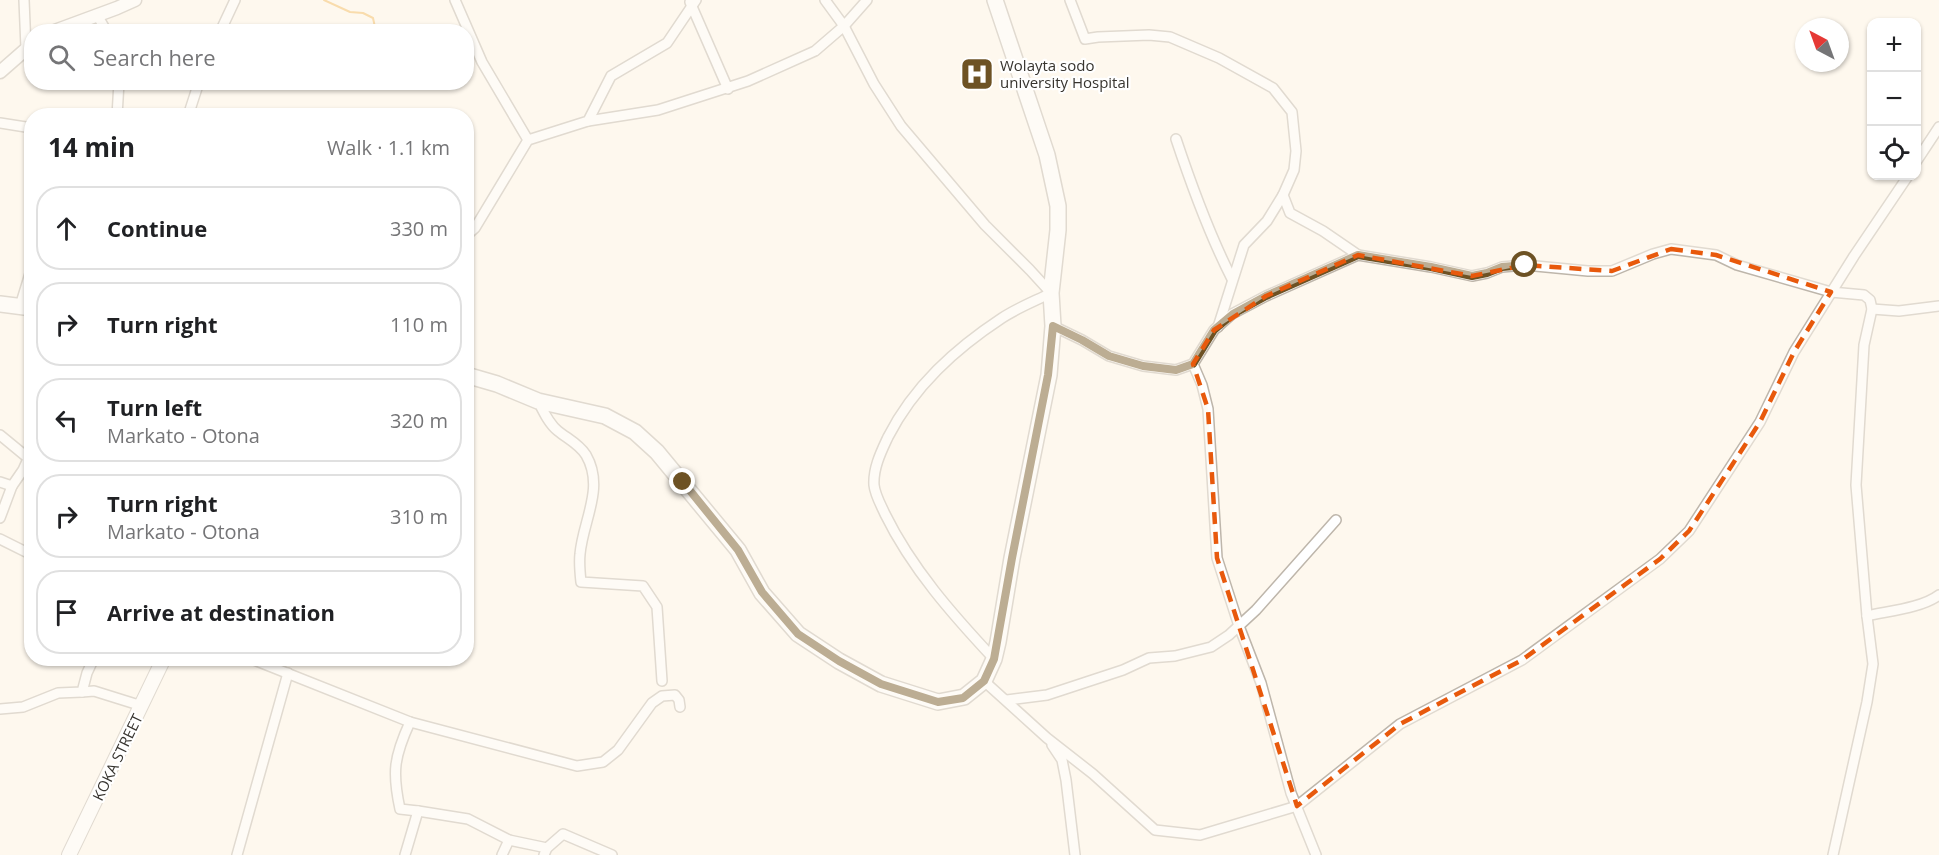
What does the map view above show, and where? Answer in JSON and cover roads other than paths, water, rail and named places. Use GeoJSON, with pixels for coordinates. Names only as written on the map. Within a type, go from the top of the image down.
{"type":"FeatureCollection","features":[{"type":"Feature","properties":{"kind":"main road"},"geometry":{"type":"LineString","coordinates":[[474,377],[538,401],[605,416],[635,432],[663,459],[738,550],[762,592],[798,634],[839,661],[881,684],[938,702],[963,698],[984,681],[994,659],[1048,375],[1053,326],[1051,293],[1058,230],[1058,206],[1047,155],[995,0]]}},
{"type":"Feature","properties":{"kind":"main road"},"geometry":{"type":"LineString","coordinates":[[0,304],[24,307]]}},
{"type":"Feature","properties":{"kind":"main road","name":"KOKA STREET"},"geometry":{"type":"LineString","coordinates":[[69,855],[161,666]]}},
{"type":"Feature","properties":{"kind":"street"},"geometry":{"type":"LineString","coordinates":[[24,0],[27,24]]}},
{"type":"Feature","properties":{"kind":"street"},"geometry":{"type":"LineString","coordinates":[[73,24],[135,0]]}},
{"type":"Feature","properties":{"kind":"street"},"geometry":{"type":"LineString","coordinates":[[223,24],[235,0]]}},
{"type":"Feature","properties":{"kind":"street"},"geometry":{"type":"LineString","coordinates":[[454,0],[465,24]]}},
{"type":"Feature","properties":{"kind":"street"},"geometry":{"type":"LineString","coordinates":[[825,0],[844,26],[874,84],[901,126],[985,225],[1051,293],[1004,316],[945,360],[912,396],[896,421],[878,458],[874,485],[877,497],[900,544],[946,608],[994,659]]}},
{"type":"Feature","properties":{"kind":"street"},"geometry":{"type":"LineString","coordinates":[[474,226],[528,140],[588,121],[658,110],[728,89],[814,51],[844,26],[867,0]]}},
{"type":"Feature","properties":{"kind":"street"},"geometry":{"type":"LineString","coordinates":[[1070,0],[1085,39],[1149,35],[1170,37],[1218,58],[1273,88],[1293,112],[1296,151],[1294,170],[1283,195],[1267,221],[1244,245],[1218,327]]}},
{"type":"Feature","properties":{"kind":"street"},"geometry":{"type":"LineString","coordinates":[[588,121],[611,76],[667,43],[692,2]]}},
{"type":"Feature","properties":{"kind":"street"},"geometry":{"type":"LineString","coordinates":[[692,2],[728,89]]}},
{"type":"Feature","properties":{"kind":"street"},"geometry":{"type":"LineString","coordinates":[[97,15],[102,24]]}},
{"type":"Feature","properties":{"kind":"street"},"geometry":{"type":"LineString","coordinates":[[474,44],[528,140]]}},
{"type":"Feature","properties":{"kind":"street"},"geometry":{"type":"LineString","coordinates":[[0,72],[24,50]]}},
{"type":"Feature","properties":{"kind":"street"},"geometry":{"type":"LineString","coordinates":[[117,108],[119,90]]}},
{"type":"Feature","properties":{"kind":"street"},"geometry":{"type":"LineString","coordinates":[[191,108],[196,90]]}},
{"type":"Feature","properties":{"kind":"street"},"geometry":{"type":"LineString","coordinates":[[0,123],[24,127]]}},
{"type":"Feature","properties":{"kind":"street"},"geometry":{"type":"LineString","coordinates":[[1921,156],[1939,128]]}},
{"type":"Feature","properties":{"kind":"street"},"geometry":{"type":"LineString","coordinates":[[1176,139],[1197,200],[1232,279]]}},
{"type":"Feature","properties":{"kind":"street"},"geometry":{"type":"LineString","coordinates":[[984,681],[1155,830],[1200,835],[1297,806],[1400,724],[1522,660],[1660,559],[1689,531],[1761,422],[1794,352],[1905,180]]}},
{"type":"Feature","properties":{"kind":"street"},"geometry":{"type":"LineString","coordinates":[[1283,195],[1290,213],[1323,231],[1358,255],[1472,276],[1502,267],[1525,265],[1612,271],[1671,249],[1716,255],[1737,265],[1831,292],[1864,295],[1870,300],[1872,309],[1864,345],[1856,485],[1873,664],[1867,702],[1833,855]]}},
{"type":"Feature","properties":{"kind":"street"},"geometry":{"type":"LineString","coordinates":[[1053,326],[1109,356],[1143,366],[1176,370],[1193,364],[1214,330],[1233,314],[1266,296],[1358,255]]}},
{"type":"Feature","properties":{"kind":"street"},"geometry":{"type":"LineString","coordinates":[[1872,309],[1899,312],[1939,306]]}},
{"type":"Feature","properties":{"kind":"street"},"geometry":{"type":"LineString","coordinates":[[1193,364],[1202,385],[1208,409],[1217,558],[1239,626],[1261,683],[1291,793],[1316,855]]}},
{"type":"Feature","properties":{"kind":"street"},"geometry":{"type":"LineString","coordinates":[[538,401],[546,417],[557,431],[573,441],[585,454],[592,471],[595,489],[580,554],[581,582],[643,586],[657,607],[662,681]]}},
{"type":"Feature","properties":{"kind":"street"},"geometry":{"type":"LineString","coordinates":[[0,435],[24,450]]}},
{"type":"Feature","properties":{"kind":"street"},"geometry":{"type":"LineString","coordinates":[[0,516],[12,486],[24,475]]}},
{"type":"Feature","properties":{"kind":"street"},"geometry":{"type":"LineString","coordinates":[[0,482],[12,486]]}},
{"type":"Feature","properties":{"kind":"street"},"geometry":{"type":"LineString","coordinates":[[1007,700],[1047,695],[1123,670],[1149,658],[1175,656],[1211,647],[1229,635],[1256,610],[1336,520]]}},
{"type":"Feature","properties":{"kind":"street"},"geometry":{"type":"LineString","coordinates":[[0,539],[24,551]]}},
{"type":"Feature","properties":{"kind":"street"},"geometry":{"type":"LineString","coordinates":[[1867,616],[1913,606],[1939,595]]}},
{"type":"Feature","properties":{"kind":"street"},"geometry":{"type":"LineString","coordinates":[[82,692],[90,666]]}},
{"type":"Feature","properties":{"kind":"street"},"geometry":{"type":"LineString","coordinates":[[270,666],[410,722],[577,766],[603,762],[618,750],[652,703],[662,696],[675,695],[680,707]]}},
{"type":"Feature","properties":{"kind":"street"},"geometry":{"type":"LineString","coordinates":[[237,855],[288,673]]}},
{"type":"Feature","properties":{"kind":"street"},"geometry":{"type":"LineString","coordinates":[[0,709],[23,707],[58,693],[94,691],[142,705]]}},
{"type":"Feature","properties":{"kind":"street"},"geometry":{"type":"LineString","coordinates":[[410,722],[400,744],[395,766],[394,785],[399,809],[468,819],[509,840],[545,852],[563,834],[612,855]]}},
{"type":"Feature","properties":{"kind":"street"},"geometry":{"type":"LineString","coordinates":[[1047,738],[1062,760],[1071,811],[1075,855]]}},
{"type":"Feature","properties":{"kind":"street"},"geometry":{"type":"LineString","coordinates":[[405,855],[418,811]]}},
{"type":"Feature","properties":{"kind":"street"},"geometry":{"type":"LineString","coordinates":[[502,855],[509,840]]}},
{"type":"Feature","properties":{"kind":"waterway"},"geometry":{"type":"LineString","coordinates":[[324,0],[350,12],[363,13],[373,18],[374,24]]}},
{"type":"Feature","properties":{"kind":"place","name":"Wolayta sodo university Hospital"},"geometry":{"type":"Point","coordinates":[977,74]}}]}
